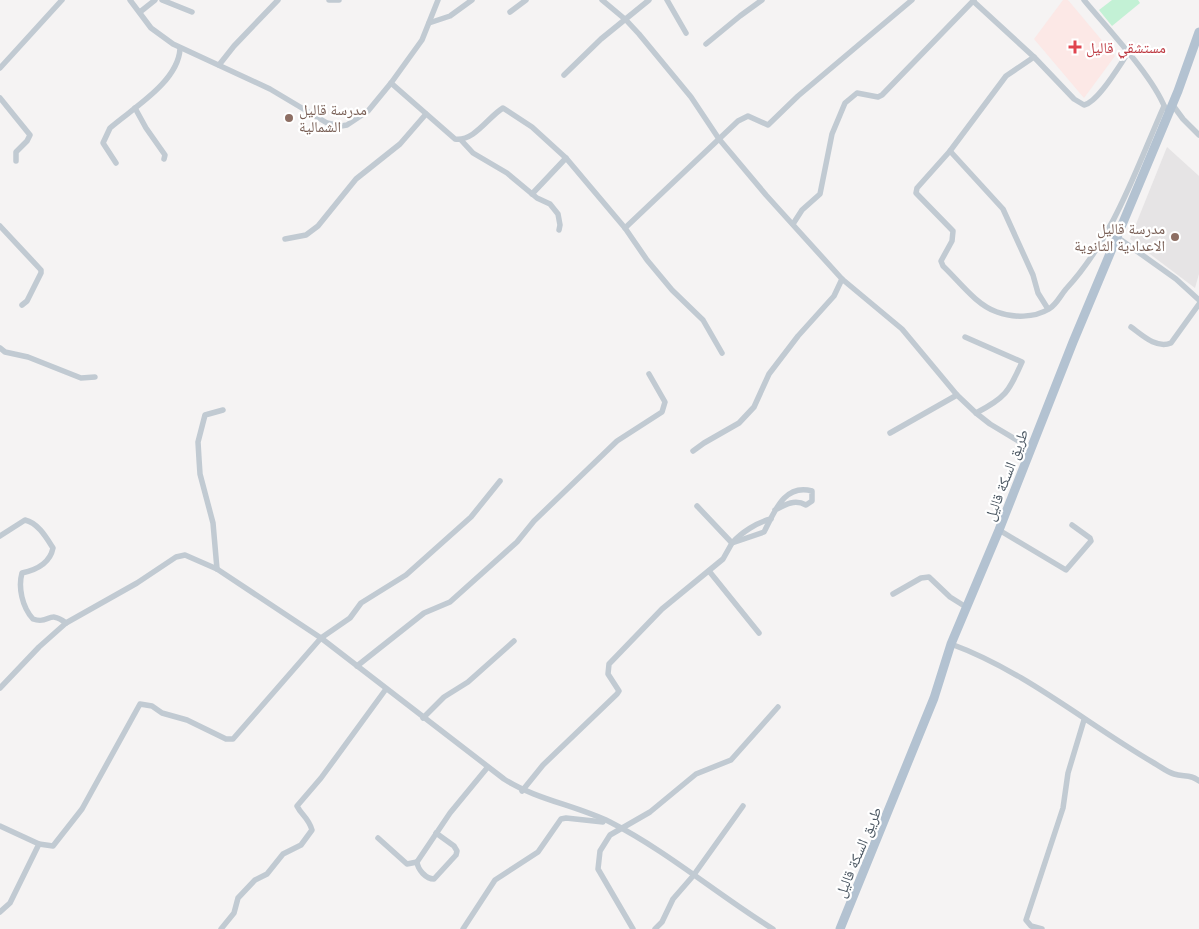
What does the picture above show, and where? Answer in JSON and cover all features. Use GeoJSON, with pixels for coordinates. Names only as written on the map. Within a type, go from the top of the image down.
{"type":"FeatureCollection","features":[{"type":"Feature","properties":{"kind":"main road","name":"طريق السكة قاليل"},"geometry":{"type":"LineString","coordinates":[[840,929],[934,698],[951,644],[999,530],[1030,448],[1168,108],[1178,91],[1199,32]]}},
{"type":"Feature","properties":{"kind":"street"},"geometry":{"type":"LineString","coordinates":[[0,68],[62,0]]}},
{"type":"Feature","properties":{"kind":"street"},"geometry":{"type":"LineString","coordinates":[[130,0],[157,34],[180,49],[270,89],[335,126],[347,125],[359,118],[391,84],[416,50],[438,0]]}},
{"type":"Feature","properties":{"kind":"street"},"geometry":{"type":"LineString","coordinates":[[140,12],[156,0]]}},
{"type":"Feature","properties":{"kind":"street"},"geometry":{"type":"LineString","coordinates":[[162,0],[192,12]]}},
{"type":"Feature","properties":{"kind":"street"},"geometry":{"type":"LineString","coordinates":[[219,65],[234,46],[278,0]]}},
{"type":"Feature","properties":{"kind":"street"},"geometry":{"type":"LineString","coordinates":[[329,0],[339,0]]}},
{"type":"Feature","properties":{"kind":"street"},"geometry":{"type":"LineString","coordinates":[[429,24],[440,21],[465,2],[472,0]]}},
{"type":"Feature","properties":{"kind":"street"},"geometry":{"type":"LineString","coordinates":[[510,12],[526,0]]}},
{"type":"Feature","properties":{"kind":"street"},"geometry":{"type":"LineString","coordinates":[[602,0],[626,20],[691,98],[719,138],[842,279],[902,329],[957,395],[976,413],[990,424],[1030,448]]}},
{"type":"Feature","properties":{"kind":"street"},"geometry":{"type":"LineString","coordinates":[[564,75],[601,39],[649,0]]}},
{"type":"Feature","properties":{"kind":"street"},"geometry":{"type":"LineString","coordinates":[[667,0],[686,33]]}},
{"type":"Feature","properties":{"kind":"street"},"geometry":{"type":"LineString","coordinates":[[706,44],[762,0]]}},
{"type":"Feature","properties":{"kind":"street"},"geometry":{"type":"LineString","coordinates":[[625,228],[738,121],[748,116],[768,125],[805,90],[912,0]]}},
{"type":"Feature","properties":{"kind":"street"},"geometry":{"type":"LineString","coordinates":[[1084,0],[1128,53],[1168,108],[1183,119],[1199,135]]}},
{"type":"Feature","properties":{"kind":"street"},"geometry":{"type":"LineString","coordinates":[[793,224],[802,210],[820,194],[828,146],[845,103],[857,93],[878,97],[882,95],[973,1],[1034,57],[1074,99],[1084,105],[1089,104],[1096,98],[1128,53]]}},
{"type":"Feature","properties":{"kind":"street"},"geometry":{"type":"LineString","coordinates":[[116,163],[103,140],[110,128],[172,74],[180,57],[180,49]]}},
{"type":"Feature","properties":{"kind":"street"},"geometry":{"type":"LineString","coordinates":[[1034,57],[1006,76],[950,151],[916,188],[916,193],[953,231],[952,241],[941,261],[943,266],[988,308],[1000,313],[1035,315],[1057,302],[1094,255],[1110,228],[1168,108]]}},
{"type":"Feature","properties":{"kind":"street"},"geometry":{"type":"LineString","coordinates":[[391,84],[453,137],[461,140],[473,153],[507,173],[532,194],[555,209],[560,220],[559,230]]}},
{"type":"Feature","properties":{"kind":"street"},"geometry":{"type":"LineString","coordinates":[[1159,96],[1170,97],[1178,91]]}},
{"type":"Feature","properties":{"kind":"street"},"geometry":{"type":"LineString","coordinates":[[0,98],[30,135],[16,152],[16,161]]}},
{"type":"Feature","properties":{"kind":"street"},"geometry":{"type":"LineString","coordinates":[[135,108],[165,155],[164,159]]}},
{"type":"Feature","properties":{"kind":"street"},"geometry":{"type":"LineString","coordinates":[[461,140],[473,133],[501,109],[506,108],[532,127],[566,158],[625,228],[647,260],[672,290],[703,320],[722,353]]}},
{"type":"Feature","properties":{"kind":"street"},"geometry":{"type":"LineString","coordinates":[[285,239],[306,235],[318,226],[356,179],[400,144],[426,114]]}},
{"type":"Feature","properties":{"kind":"street"},"geometry":{"type":"LineString","coordinates":[[950,151],[1003,209],[1033,275],[1038,293],[1048,309]]}},
{"type":"Feature","properties":{"kind":"street"},"geometry":{"type":"LineString","coordinates":[[532,194],[566,158]]}},
{"type":"Feature","properties":{"kind":"street"},"geometry":{"type":"LineString","coordinates":[[0,226],[41,270],[27,301],[22,305]]}},
{"type":"Feature","properties":{"kind":"street"},"geometry":{"type":"LineString","coordinates":[[1117,237],[1176,280],[1199,300]]}},
{"type":"Feature","properties":{"kind":"street"},"geometry":{"type":"LineString","coordinates":[[693,451],[704,442],[739,423],[754,407],[762,394],[769,374],[804,329],[834,296],[842,279]]}},
{"type":"Feature","properties":{"kind":"street"},"geometry":{"type":"LineString","coordinates":[[1131,327],[1153,342],[1166,344],[1171,342],[1199,304]]}},
{"type":"Feature","properties":{"kind":"street"},"geometry":{"type":"LineString","coordinates":[[965,336],[1022,362],[1009,391],[992,405],[976,413]]}},
{"type":"Feature","properties":{"kind":"street"},"geometry":{"type":"LineString","coordinates":[[0,348],[5,352],[28,357],[81,378],[95,377]]}},
{"type":"Feature","properties":{"kind":"street"},"geometry":{"type":"LineString","coordinates":[[357,666],[424,613],[450,602],[516,542],[534,521],[617,441],[662,412],[665,402],[650,374]]}},
{"type":"Feature","properties":{"kind":"street"},"geometry":{"type":"LineString","coordinates":[[890,433],[957,395]]}},
{"type":"Feature","properties":{"kind":"street"},"geometry":{"type":"LineString","coordinates":[[217,569],[216,540],[206,490],[200,474],[198,442],[205,415],[223,410]]}},
{"type":"Feature","properties":{"kind":"street"},"geometry":{"type":"LineString","coordinates":[[0,826],[39,844],[54,846],[87,800],[140,704],[152,706],[162,714],[187,720],[226,739],[233,739],[321,638],[350,618],[361,603],[406,575],[471,517],[500,481]]}},
{"type":"Feature","properties":{"kind":"street"},"geometry":{"type":"LineString","coordinates":[[732,543],[764,532],[778,503],[786,496],[804,489],[812,491],[812,501],[806,505],[800,502],[790,503],[775,510]]}},
{"type":"Feature","properties":{"kind":"street"},"geometry":{"type":"LineString","coordinates":[[697,506],[732,543]]}},
{"type":"Feature","properties":{"kind":"street"},"geometry":{"type":"LineString","coordinates":[[0,536],[25,520],[31,522],[44,536],[53,548],[52,555],[44,564],[22,573],[19,584],[26,609],[34,619],[41,621],[54,616],[59,617],[66,623]]}},
{"type":"Feature","properties":{"kind":"street"},"geometry":{"type":"LineString","coordinates":[[522,790],[567,741],[618,694],[619,691],[608,674],[607,668],[613,658],[656,614],[723,559],[739,535],[763,520],[771,520]]}},
{"type":"Feature","properties":{"kind":"street"},"geometry":{"type":"LineString","coordinates":[[999,530],[1066,570],[1091,541],[1090,538],[1072,525]]}},
{"type":"Feature","properties":{"kind":"street"},"geometry":{"type":"LineString","coordinates":[[754,527],[764,532]]}},
{"type":"Feature","properties":{"kind":"street"},"geometry":{"type":"LineString","coordinates":[[0,688],[39,647],[66,623],[136,583],[176,557],[185,555],[217,569],[321,638],[487,768],[522,790],[584,810],[610,822],[773,929]]}},
{"type":"Feature","properties":{"kind":"street"},"geometry":{"type":"LineString","coordinates":[[709,571],[759,633]]}},
{"type":"Feature","properties":{"kind":"street"},"geometry":{"type":"LineString","coordinates":[[893,594],[921,578],[929,577],[950,597],[966,607]]}},
{"type":"Feature","properties":{"kind":"street"},"geometry":{"type":"LineString","coordinates":[[423,718],[444,697],[468,682],[514,641]]}},
{"type":"Feature","properties":{"kind":"street"},"geometry":{"type":"LineString","coordinates":[[951,644],[998,666],[1171,773],[1191,776],[1199,781]]}},
{"type":"Feature","properties":{"kind":"street"},"geometry":{"type":"LineString","coordinates":[[220,929],[234,913],[238,898],[255,880],[267,874],[283,854],[301,845],[312,830],[308,817],[300,812],[297,806],[321,778],[386,689]]}},
{"type":"Feature","properties":{"kind":"street"},"geometry":{"type":"LineString","coordinates":[[633,929],[598,869],[598,859],[604,842],[650,812],[696,774],[731,760],[778,707]]}},
{"type":"Feature","properties":{"kind":"street"},"geometry":{"type":"LineString","coordinates":[[1042,929],[1030,926],[1026,920],[1063,808],[1068,773],[1084,720]]}},
{"type":"Feature","properties":{"kind":"street"},"geometry":{"type":"LineString","coordinates":[[378,838],[407,864],[417,862],[436,833],[487,768]]}},
{"type":"Feature","properties":{"kind":"street"},"geometry":{"type":"LineString","coordinates":[[655,929],[662,922],[673,898],[693,876],[743,806]]}},
{"type":"Feature","properties":{"kind":"street"},"geometry":{"type":"LineString","coordinates":[[463,929],[495,880],[538,852],[561,819],[575,818],[610,822]]}},
{"type":"Feature","properties":{"kind":"street"},"geometry":{"type":"LineString","coordinates":[[417,862],[420,870],[430,879],[434,879],[458,852],[454,846],[436,833]]}},
{"type":"Feature","properties":{"kind":"street"},"geometry":{"type":"LineString","coordinates":[[0,912],[10,903],[39,844]]}},
{"type":"Feature","properties":{"kind":"shaded area","name":"مستشقي قاليل"},"geometry":{"type":"Polygon","coordinates":[[[1063,0],[1068,0],[1115,56],[1084,98],[1034,39],[1063,0]]]}},
{"type":"Feature","properties":{"kind":"shaded area"},"geometry":{"type":"Polygon","coordinates":[[[1167,147],[1199,176],[1199,274],[1195,288],[1130,239],[1167,147]]]}},
{"type":"Feature","properties":{"kind":"green space"},"geometry":{"type":"Polygon","coordinates":[[[1112,0],[1138,0],[1140,3],[1112,26],[1099,10],[1112,0]]]}},
{"type":"Feature","properties":{"kind":"place","name":"مستشقي قاليل"},"geometry":{"type":"Point","coordinates":[1075,47]}},
{"type":"Feature","properties":{"kind":"place","name":"مدرسة قاليل الشمالية"},"geometry":{"type":"Point","coordinates":[289,118]}},
{"type":"Feature","properties":{"kind":"place","name":"مدرسة قاليل الاعدادية الثانوية"},"geometry":{"type":"Point","coordinates":[1175,237]}}]}
